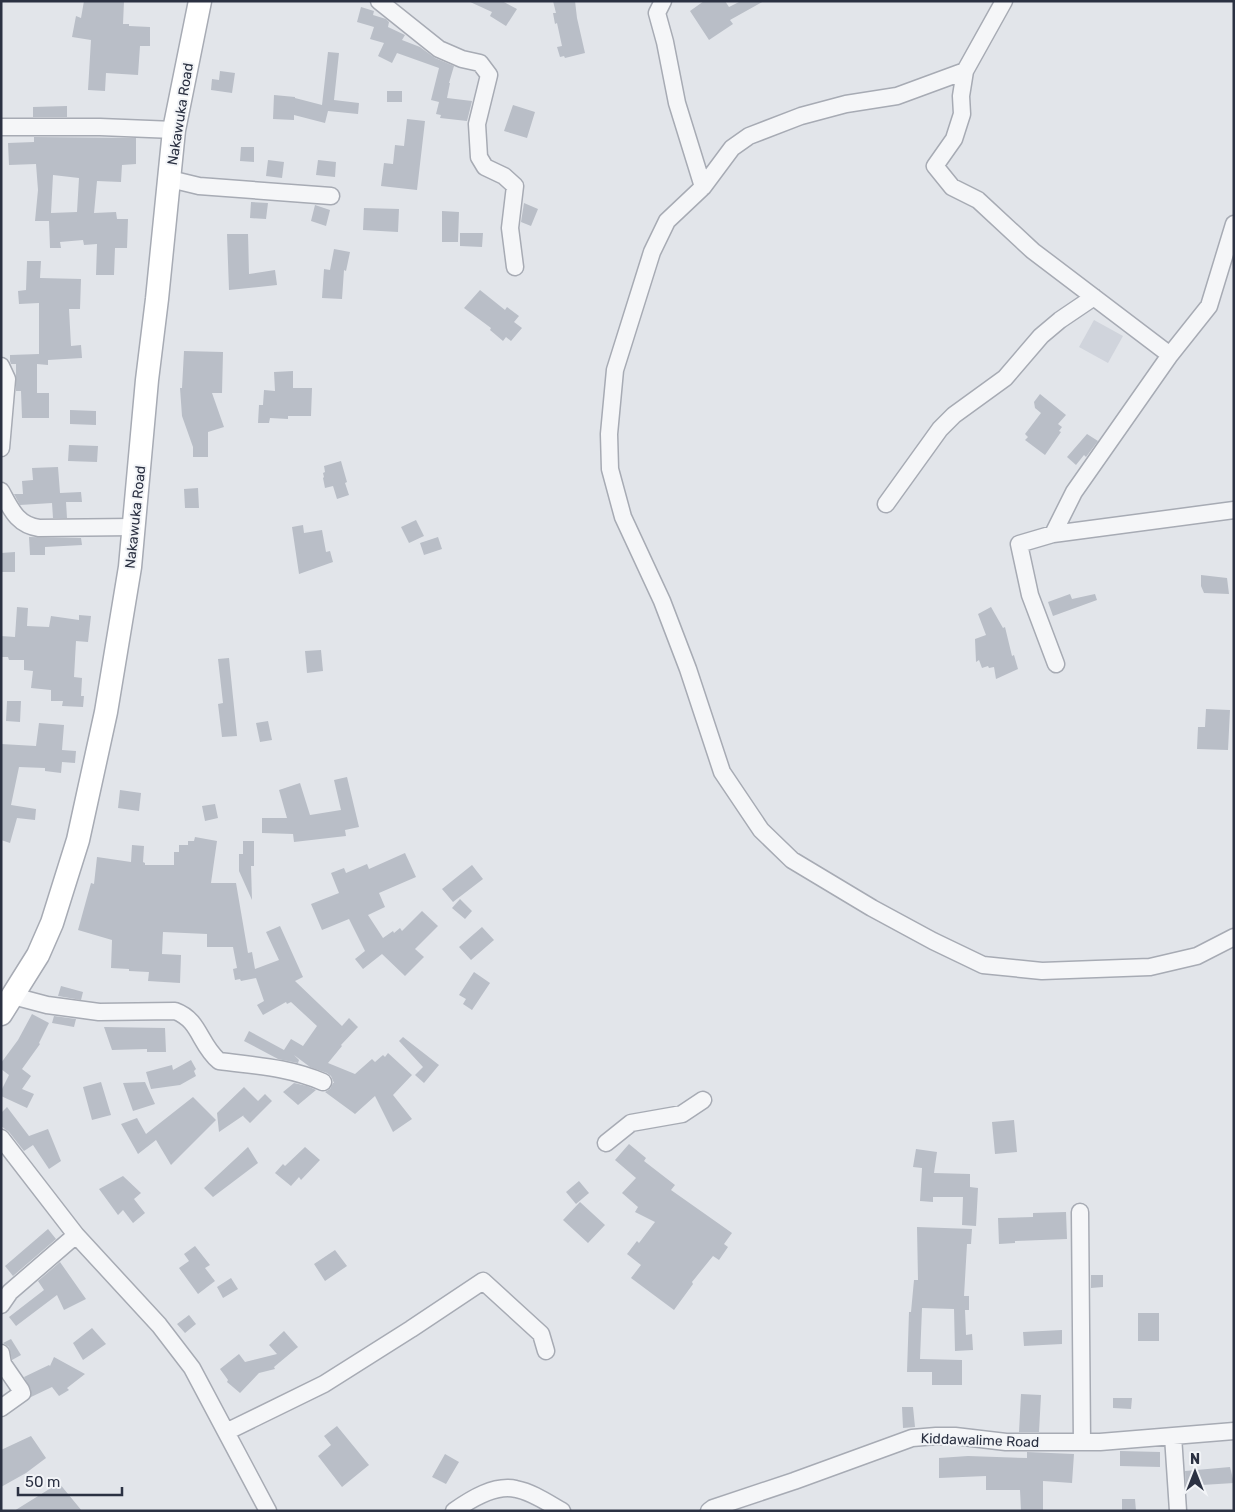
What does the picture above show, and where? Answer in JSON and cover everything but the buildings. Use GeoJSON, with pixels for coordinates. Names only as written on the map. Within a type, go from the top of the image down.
{"type":"FeatureCollection","features":[{"type":"Feature","properties":{"kind":"main road","name":"Nakawuka Road"},"geometry":{"type":"LineString","coordinates":[[7,1005],[38,955],[52,923],[78,840],[106,712],[130,567],[147,380],[174,130],[200,1]]}},
{"type":"Feature","properties":{"kind":"street"},"geometry":{"type":"LineString","coordinates":[[379,1],[439,49],[462,60],[480,63],[489,75],[477,124],[479,157],[484,167],[504,176],[515,186],[510,228],[515,267]]}},
{"type":"Feature","properties":{"kind":"street"},"geometry":{"type":"LineString","coordinates":[[663,1],[657,13],[665,42],[677,103],[703,187]]}},
{"type":"Feature","properties":{"kind":"street"},"geometry":{"type":"LineString","coordinates":[[1004,1],[965,71],[961,96],[962,114],[954,139],[935,166],[952,186],[978,200],[1033,251],[1170,355]]}},
{"type":"Feature","properties":{"kind":"street"},"geometry":{"type":"LineString","coordinates":[[965,71],[897,96],[837,106],[801,116],[749,136],[732,148],[703,187],[666,221],[652,252],[615,370],[609,434],[610,469],[623,517],[662,601],[688,669],[722,772],[761,830],[792,860],[872,908],[983,965],[1042,971],[1150,968],[1197,956],[1234,937]]}},
{"type":"Feature","properties":{"kind":"street"},"geometry":{"type":"LineString","coordinates":[[1,127],[100,127],[174,130]]}},
{"type":"Feature","properties":{"kind":"street"},"geometry":{"type":"LineString","coordinates":[[170,178],[199,186],[331,196]]}},
{"type":"Feature","properties":{"kind":"street"},"geometry":{"type":"LineString","coordinates":[[1053,534],[1074,492],[1170,355],[1209,306],[1234,224]]}},
{"type":"Feature","properties":{"kind":"street"},"geometry":{"type":"LineString","coordinates":[[886,504],[940,428],[954,415],[1004,378],[1041,336],[1060,320],[1094,297]]}},
{"type":"Feature","properties":{"kind":"street"},"geometry":{"type":"LineString","coordinates":[[1,366],[7,379],[1,448]]}},
{"type":"Feature","properties":{"kind":"street"},"geometry":{"type":"LineString","coordinates":[[1,491],[18,520],[30,527],[134,527]]}},
{"type":"Feature","properties":{"kind":"street"},"geometry":{"type":"LineString","coordinates":[[1056,664],[1030,595],[1019,544],[1053,534],[1234,510]]}},
{"type":"Feature","properties":{"kind":"street"},"geometry":{"type":"LineString","coordinates":[[7,1005],[47,1005],[99,1012],[175,1011],[185,1014],[192,1020],[205,1046],[219,1061],[275,1067],[300,1073],[323,1082]]}},
{"type":"Feature","properties":{"kind":"street"},"geometry":{"type":"LineString","coordinates":[[606,1142],[631,1123],[682,1114],[703,1100]]}},
{"type":"Feature","properties":{"kind":"street"},"geometry":{"type":"LineString","coordinates":[[1,1138],[76,1235],[159,1325],[192,1368],[268,1511]]}},
{"type":"Feature","properties":{"kind":"street"},"geometry":{"type":"LineString","coordinates":[[1080,1212],[1082,1442]]}},
{"type":"Feature","properties":{"kind":"street"},"geometry":{"type":"LineString","coordinates":[[1,1305],[10,1292],[76,1235]]}},
{"type":"Feature","properties":{"kind":"street"},"geometry":{"type":"LineString","coordinates":[[226,1432],[324,1384],[483,1281],[541,1334],[546,1351]]}},
{"type":"Feature","properties":{"kind":"street"},"geometry":{"type":"LineString","coordinates":[[1,1353],[4,1364],[22,1394],[1,1408]]}},
{"type":"Feature","properties":{"kind":"street","name":"Kiddawalime Road"},"geometry":{"type":"LineString","coordinates":[[709,1511],[912,1438],[936,1436],[1006,1442],[1082,1442],[1234,1431]]}},
{"type":"Feature","properties":{"kind":"street"},"geometry":{"type":"LineString","coordinates":[[1173,1436],[1178,1511]]}},
{"type":"Feature","properties":{"kind":"street"},"geometry":{"type":"LineString","coordinates":[[454,1511],[482,1494],[506,1488],[522,1490],[562,1511]]}},
{"type":"Feature","properties":{"kind":"shaded area"},"geometry":{"type":"Polygon","coordinates":[[[1094,320],[1123,336],[1108,363],[1079,347],[1094,320]]]}}]}
